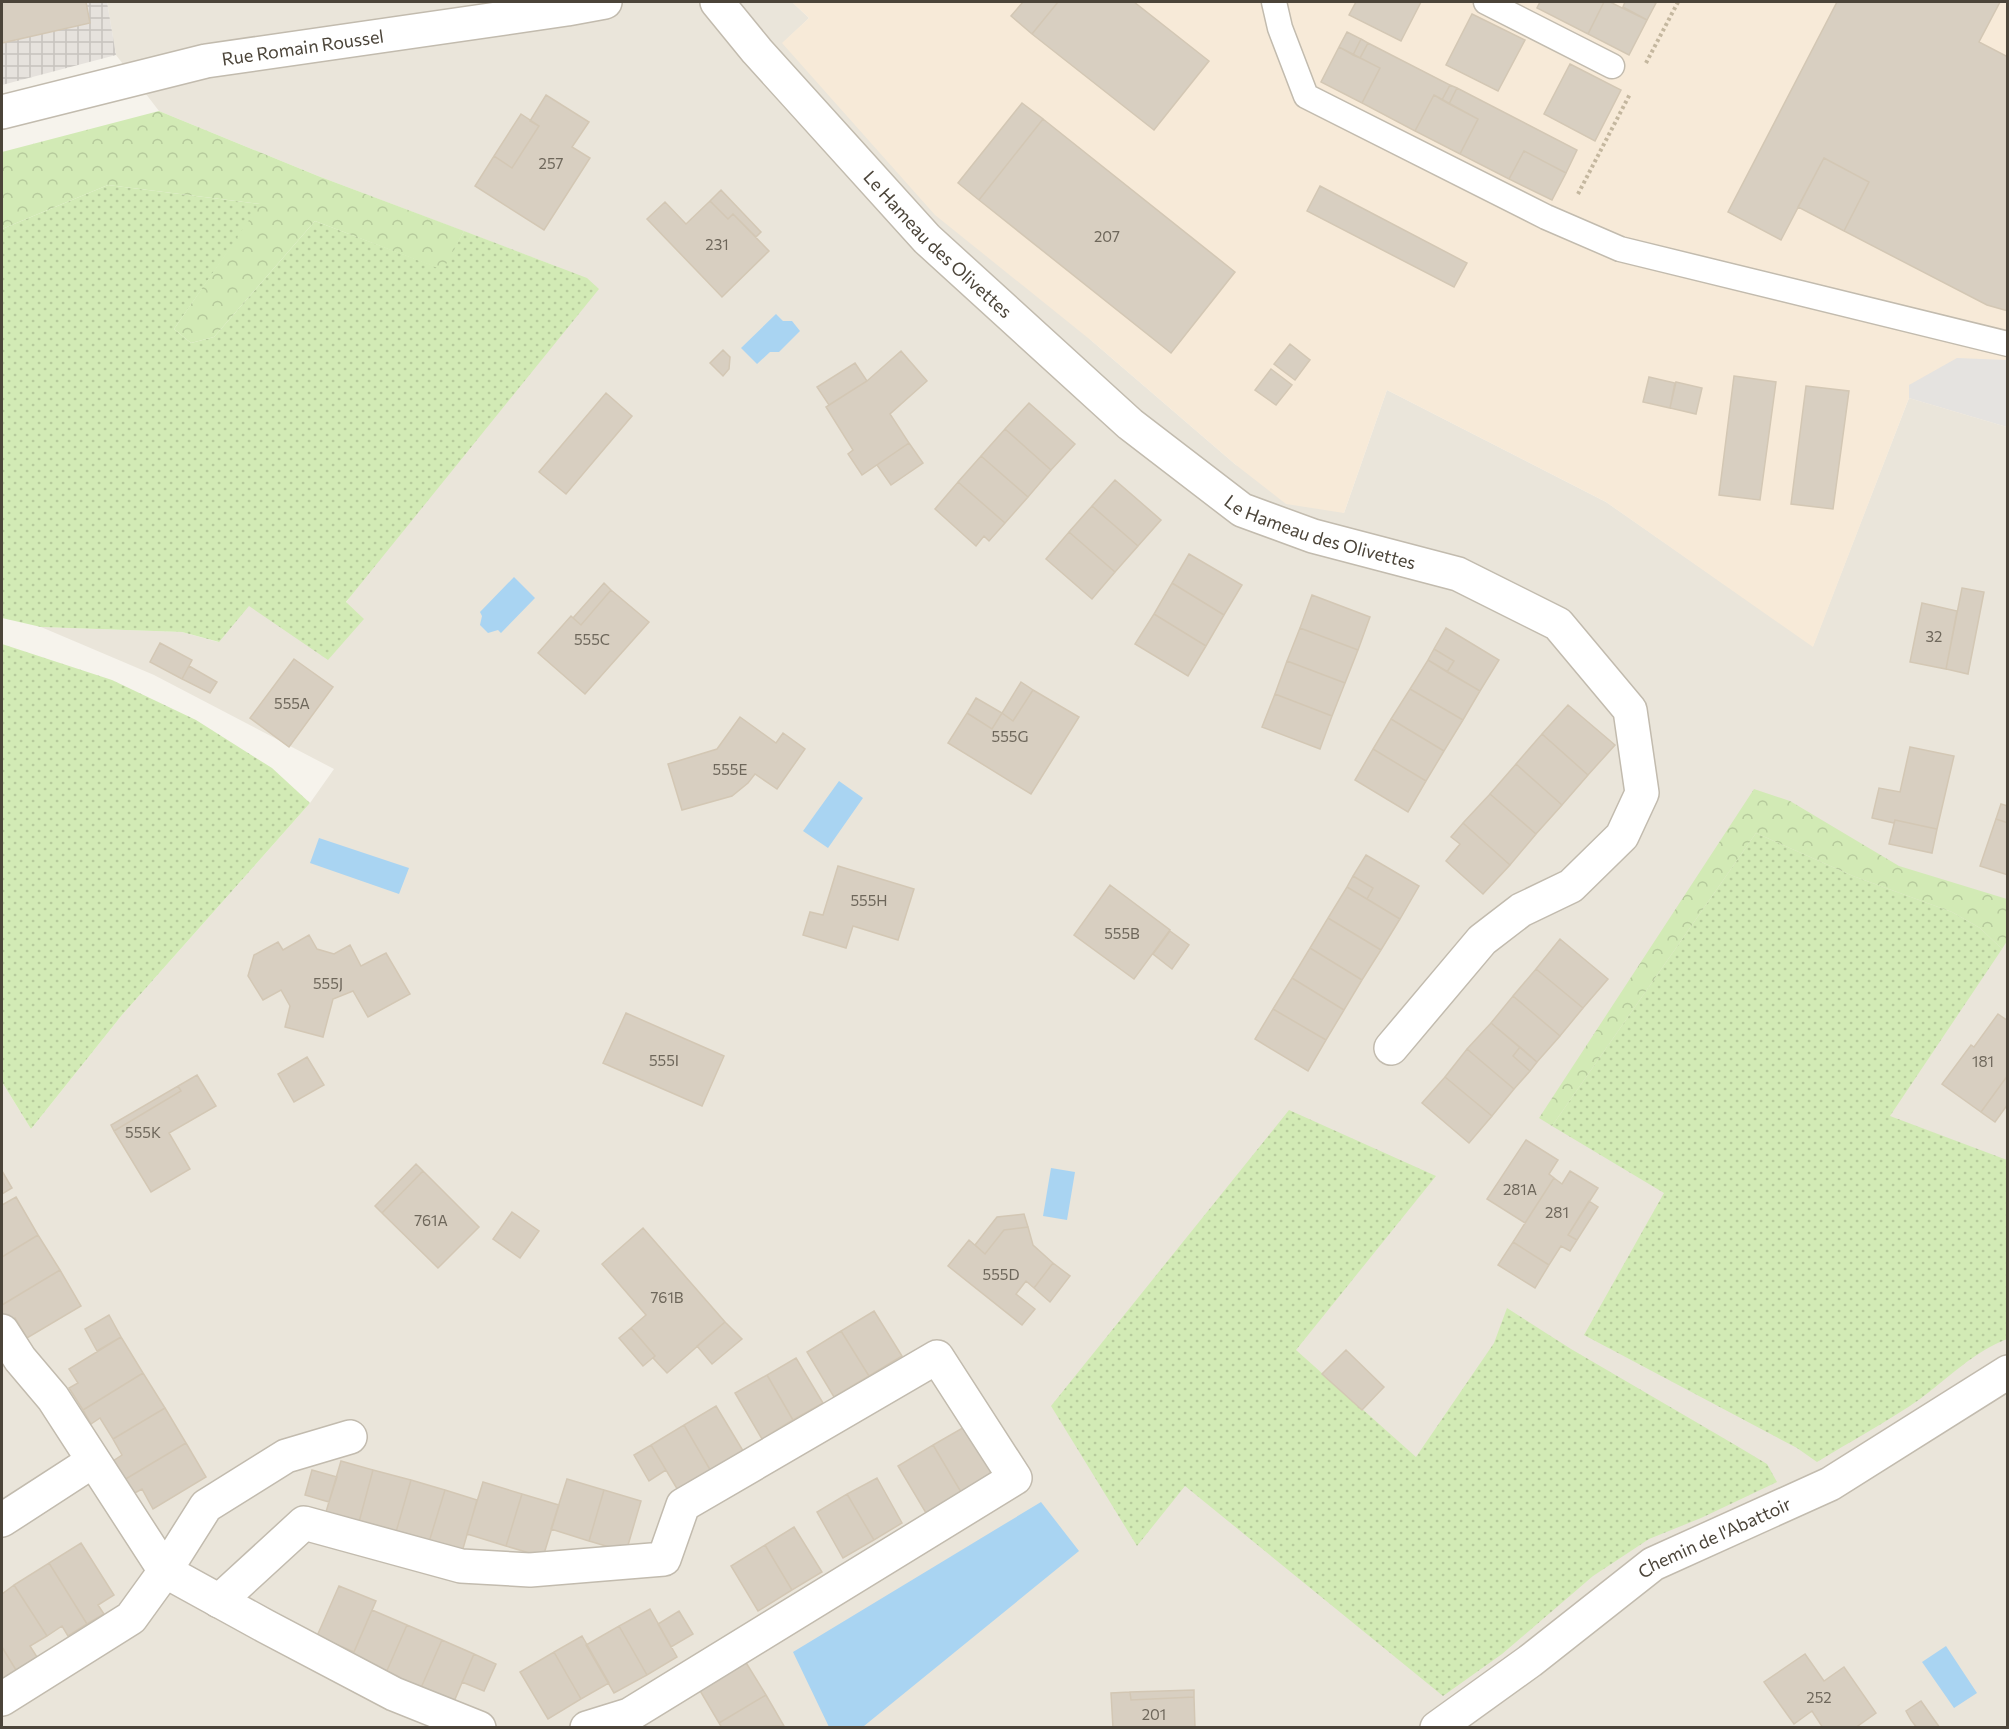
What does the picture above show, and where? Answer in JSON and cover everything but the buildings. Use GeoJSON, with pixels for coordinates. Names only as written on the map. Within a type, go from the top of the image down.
{"type":"FeatureCollection","features":[{"type":"Feature","properties":{"kind":"street","name":"Rue Romain Roussel"},"geometry":{"type":"LineString","coordinates":[[2,112],[206,61],[605,2]]}},
{"type":"Feature","properties":{"kind":"street","name":"Le Hameau des Olivettes"},"geometry":{"type":"LineString","coordinates":[[717,2],[757,51],[927,239],[1139,431],[1242,510],[1313,536],[1458,574],[1558,624],[1630,710],[1642,794],[1622,836],[1571,886],[1521,910],[1482,940],[1391,1048]]}},
{"type":"Feature","properties":{"kind":"street"},"geometry":{"type":"LineString","coordinates":[[2,1331],[20,1359],[53,1398],[165,1571],[394,1694],[479,1728]]}},
{"type":"Feature","properties":{"kind":"street"},"geometry":{"type":"LineString","coordinates":[[219,1601],[304,1523],[461,1566],[530,1570],[664,1559],[683,1505],[937,1357],[1016,1478],[629,1715],[587,1728]]}},
{"type":"Feature","properties":{"kind":"street","name":"Chemin de l'Abattoir"},"geometry":{"type":"LineString","coordinates":[[1437,1728],[1530,1661],[1653,1564],[1830,1484],[2007,1372]]}},
{"type":"Feature","properties":{"kind":"street"},"geometry":{"type":"LineString","coordinates":[[2,1699],[131,1618],[165,1571],[206,1506],[286,1456],[350,1437]]}},
{"type":"Feature","properties":{"kind":"street"},"geometry":{"type":"LineString","coordinates":[[2,1520],[93,1461]]}},
{"type":"Feature","properties":{"kind":"lane"},"geometry":{"type":"LineString","coordinates":[[1274,2],[1280,28],[1305,96],[1562,224],[1620,249],[2007,344]]}},
{"type":"Feature","properties":{"kind":"lane"},"geometry":{"type":"LineString","coordinates":[[1486,2],[1612,66]]}},
{"type":"Feature","properties":{"kind":"path"},"geometry":{"type":"LineString","coordinates":[[1643,68],[1678,2]]}},
{"type":"Feature","properties":{"kind":"path"},"geometry":{"type":"LineString","coordinates":[[1562,224],[1633,88]]}},
{"type":"Feature","properties":{"kind":"shaded area"},"geometry":{"type":"Polygon","coordinates":[[[2,2],[107,2],[116,55],[2,85],[2,2]]]}},
{"type":"Feature","properties":{"kind":"shaded area"},"geometry":{"type":"Polygon","coordinates":[[[107,2],[792,2],[809,18],[783,43],[1093,342],[1236,465],[1344,513],[1387,390],[1606,502],[1813,646],[1909,398],[2007,427],[2007,1727],[2,1727],[2,1082],[31,1129],[122,1015],[310,803],[334,769],[154,675],[41,627],[182,632],[218,642],[249,605],[363,619],[346,603],[558,267],[318,176],[159,111],[116,55],[107,2]]]}},
{"type":"Feature","properties":{"kind":"shaded area"},"geometry":{"type":"Polygon","coordinates":[[[792,2],[2007,2],[2007,427],[1909,398],[1813,647],[1606,502],[1387,390],[1344,513],[1286,504],[1236,465],[1093,342],[935,215],[782,43],[809,18],[792,2]]]}},
{"type":"Feature","properties":{"kind":"shaded area"},"geometry":{"type":"Polygon","coordinates":[[[1957,358],[2007,360],[2007,427],[1909,398],[1909,385],[1957,358]]]}},
{"type":"Feature","properties":{"kind":"green space"},"geometry":{"type":"Polygon","coordinates":[[[159,111],[318,176],[464,231],[443,270],[315,221],[214,337],[191,343],[174,329],[260,204],[108,185],[2,229],[2,152],[159,111]]]}},
{"type":"Feature","properties":{"kind":"green space"},"geometry":{"type":"Polygon","coordinates":[[[108,185],[261,204],[174,329],[191,343],[214,337],[315,221],[442,269],[464,231],[587,278],[599,289],[346,602],[364,619],[328,660],[249,606],[219,642],[182,632],[41,627],[2,618],[2,229],[108,185]]]}},
{"type":"Feature","properties":{"kind":"green space"},"geometry":{"type":"Polygon","coordinates":[[[2,644],[112,680],[196,720],[272,768],[310,803],[122,1015],[31,1129],[2,1082],[2,644]]]}},
{"type":"Feature","properties":{"kind":"green space"},"geometry":{"type":"Polygon","coordinates":[[[1754,789],[1790,801],[1899,866],[2007,899],[2007,941],[2002,949],[1980,928],[1952,912],[1853,876],[1756,833],[1552,1126],[1539,1118],[1754,789]]]}},
{"type":"Feature","properties":{"kind":"green space"},"geometry":{"type":"Polygon","coordinates":[[[1756,833],[1853,876],[1952,912],[1980,928],[2002,949],[1890,1116],[2007,1160],[2007,1339],[1984,1350],[1920,1399],[1882,1424],[1817,1462],[1797,1448],[1584,1335],[1664,1193],[1552,1126],[1756,833]]]}},
{"type":"Feature","properties":{"kind":"green space"},"geometry":{"type":"Polygon","coordinates":[[[1289,1110],[1436,1176],[1296,1350],[1416,1457],[1494,1343],[1507,1308],[1571,1349],[1767,1464],[1777,1482],[1701,1518],[1649,1539],[1593,1576],[1502,1654],[1443,1696],[1185,1486],[1137,1546],[1051,1406],[1289,1110]]]}},
{"type":"Feature","properties":{"kind":"water"},"geometry":{"type":"Polygon","coordinates":[[[776,314],[783,321],[792,321],[800,331],[779,352],[770,352],[757,364],[741,348],[776,314]]]}},
{"type":"Feature","properties":{"kind":"water"},"geometry":{"type":"Polygon","coordinates":[[[514,577],[535,598],[501,633],[498,630],[488,633],[480,625],[482,616],[480,612],[514,577]]]}},
{"type":"Feature","properties":{"kind":"water"},"geometry":{"type":"Polygon","coordinates":[[[839,781],[863,798],[828,848],[803,831],[839,781]]]}},
{"type":"Feature","properties":{"kind":"water"},"geometry":{"type":"Polygon","coordinates":[[[319,838],[409,868],[399,894],[310,863],[319,838]]]}},
{"type":"Feature","properties":{"kind":"water"},"geometry":{"type":"Polygon","coordinates":[[[1051,1168],[1075,1172],[1067,1220],[1043,1216],[1051,1168]]]}},
{"type":"Feature","properties":{"kind":"water"},"geometry":{"type":"Polygon","coordinates":[[[1041,1502],[1079,1551],[864,1726],[829,1727],[793,1652],[1041,1502]]]}},
{"type":"Feature","properties":{"kind":"water"},"geometry":{"type":"Polygon","coordinates":[[[1946,1646],[1977,1693],[1954,1708],[1922,1662],[1946,1646]]]}}]}
